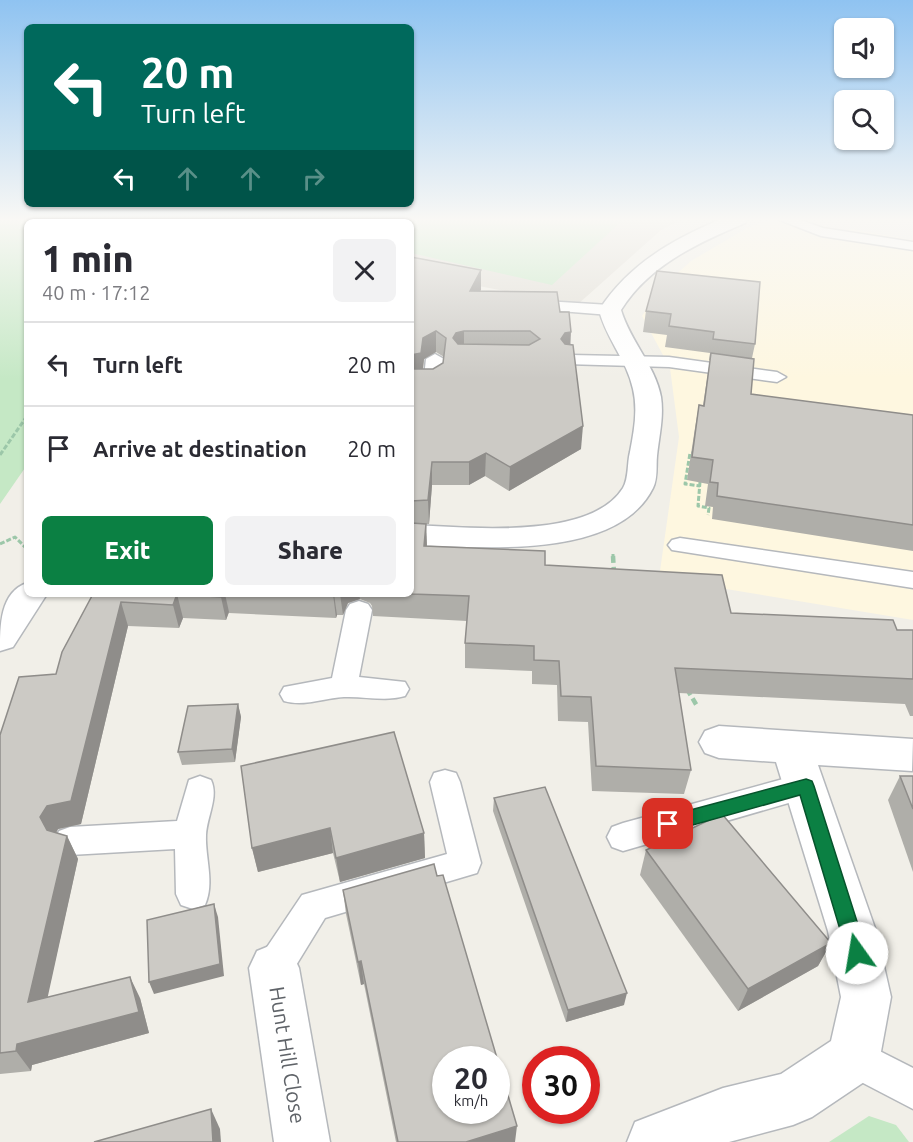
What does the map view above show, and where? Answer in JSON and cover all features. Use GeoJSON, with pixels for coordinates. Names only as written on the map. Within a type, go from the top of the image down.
{"type":"FeatureCollection","features":[{"type":"Feature","properties":{"kind":"street"},"geometry":{"type":"LineString","coordinates":[[414,535],[547,535],[611,517],[622,508],[638,487],[648,429],[646,388],[634,361],[621,342],[610,310],[629,283],[643,272]]}},
{"type":"Feature","properties":{"kind":"street"},"geometry":{"type":"LineString","coordinates":[[0,638],[28,597]]}},
{"type":"Feature","properties":{"kind":"street"},"geometry":{"type":"LineString","coordinates":[[719,742],[799,767],[912,754]]}},
{"type":"Feature","properties":{"kind":"street"},"geometry":{"type":"LineString","coordinates":[[656,1142],[723,1116],[794,1098],[854,1057],[866,997],[852,932],[799,767]]}},
{"type":"Feature","properties":{"kind":"street","name":"Hunt Hill Close"},"geometry":{"type":"LineString","coordinates":[[274,968],[302,1142]]}},
{"type":"Feature","properties":{"kind":"lane"},"geometry":{"type":"LineString","coordinates":[[508,303],[610,310]]}},
{"type":"Feature","properties":{"kind":"lane"},"geometry":{"type":"LineString","coordinates":[[414,383],[433,383],[435,359]]}},
{"type":"Feature","properties":{"kind":"lane"},"geometry":{"type":"LineString","coordinates":[[571,360],[669,362],[777,377]]}},
{"type":"Feature","properties":{"kind":"lane"},"geometry":{"type":"LineString","coordinates":[[680,545],[913,580]]}},
{"type":"Feature","properties":{"kind":"lane"},"geometry":{"type":"LineString","coordinates":[[344,687],[359,610]]}},
{"type":"Feature","properties":{"kind":"lane"},"geometry":{"type":"LineString","coordinates":[[294,694],[344,687],[395,689]]}},
{"type":"Feature","properties":{"kind":"lane"},"geometry":{"type":"LineString","coordinates":[[623,837],[799,767]]}},
{"type":"Feature","properties":{"kind":"lane"},"geometry":{"type":"LineString","coordinates":[[274,968],[314,906],[465,863],[445,782]]}},
{"type":"Feature","properties":{"kind":"lane"},"geometry":{"type":"LineString","coordinates":[[193,894],[190,834],[200,789]]}},
{"type":"Feature","properties":{"kind":"lane"},"geometry":{"type":"LineString","coordinates":[[70,841],[190,834]]}},
{"type":"Feature","properties":{"kind":"lane"},"geometry":{"type":"LineString","coordinates":[[854,1057],[913,1089]]}},
{"type":"Feature","properties":{"kind":"path"},"geometry":{"type":"LineString","coordinates":[[0,455],[24,420]]}},
{"type":"Feature","properties":{"kind":"path"},"geometry":{"type":"LineString","coordinates":[[700,454],[690,453],[685,484],[700,486]]}},
{"type":"Feature","properties":{"kind":"path"},"geometry":{"type":"LineString","coordinates":[[595,522],[613,552],[614,572],[619,582]]}},
{"type":"Feature","properties":{"kind":"path"},"geometry":{"type":"LineString","coordinates":[[0,544],[15,537],[24,546]]}},
{"type":"Feature","properties":{"kind":"path"},"geometry":{"type":"LineString","coordinates":[[683,683],[719,742]]}},
{"type":"Feature","properties":{"kind":"shaded area"},"geometry":{"type":"Polygon","coordinates":[[[414,272],[614,272],[577,305],[414,274],[414,272]]]}},
{"type":"Feature","properties":{"kind":"shaded area"},"geometry":{"type":"Polygon","coordinates":[[[679,272],[913,272],[913,620],[659,578],[679,437],[670,368],[642,316],[659,290],[679,272]]]}},
{"type":"Feature","properties":{"kind":"green space"},"geometry":{"type":"Polygon","coordinates":[[[0,272],[24,272],[24,469],[0,504],[0,272]]]}},
{"type":"Feature","properties":{"kind":"green space"},"geometry":{"type":"Polygon","coordinates":[[[496,272],[566,272],[552,285],[496,272]]]}},
{"type":"Feature","properties":{"kind":"green space"},"geometry":{"type":"Polygon","coordinates":[[[869,1116],[896,1125],[909,1142],[829,1142],[869,1116]]]}},
{"type":"Feature","properties":{"kind":"building"},"geometry":{"type":"Polygon","coordinates":[[[414,272],[480,272],[470,291],[557,292],[560,312],[569,312],[571,332],[565,333],[561,339],[565,344],[573,345],[583,426],[510,467],[486,453],[469,462],[432,462],[428,500],[414,501],[414,369],[433,369],[443,363],[446,338],[436,331],[423,338],[421,353],[414,354],[414,272]],[[464,331],[456,333],[453,338],[458,344],[529,345],[540,339],[530,331],[464,331]]]}},
{"type":"Feature","properties":{"kind":"building"},"geometry":{"type":"Polygon","coordinates":[[[657,272],[760,282],[755,344],[713,339],[714,332],[669,326],[671,314],[646,311],[657,272]]]}},
{"type":"Feature","properties":{"kind":"building"},"geometry":{"type":"Polygon","coordinates":[[[711,353],[754,359],[751,394],[913,415],[913,525],[717,496],[718,483],[710,482],[713,460],[692,457],[699,405],[704,406],[711,353]]]}},
{"type":"Feature","properties":{"kind":"building"},"geometry":{"type":"Polygon","coordinates":[[[414,523],[426,524],[424,546],[545,551],[545,565],[722,575],[731,613],[893,620],[897,630],[913,630],[913,679],[675,668],[691,770],[596,766],[591,697],[561,696],[559,661],[534,660],[534,646],[465,643],[469,596],[414,594],[414,523]]]}},
{"type":"Feature","properties":{"kind":"building"},"geometry":{"type":"Polygon","coordinates":[[[91,597],[176,597],[173,605],[121,602],[71,801],[47,806],[40,817],[47,830],[67,836],[28,1002],[130,977],[139,1012],[17,1044],[16,1051],[0,1053],[0,735],[19,677],[56,674],[62,652],[91,597]]]}},
{"type":"Feature","properties":{"kind":"building"},"geometry":{"type":"Polygon","coordinates":[[[238,704],[232,749],[178,752],[188,706],[238,704]]]}},
{"type":"Feature","properties":{"kind":"building"},"geometry":{"type":"Polygon","coordinates":[[[394,732],[424,833],[336,858],[330,828],[252,848],[241,766],[394,732]]]}},
{"type":"Feature","properties":{"kind":"building"},"geometry":{"type":"Polygon","coordinates":[[[900,776],[913,776],[913,809],[900,776]]]}},
{"type":"Feature","properties":{"kind":"building"},"geometry":{"type":"Polygon","coordinates":[[[545,787],[627,993],[568,1010],[494,798],[545,787]]]}},
{"type":"Feature","properties":{"kind":"building"},"geometry":{"type":"Polygon","coordinates":[[[722,814],[831,943],[748,989],[646,850],[722,814]]]}},
{"type":"Feature","properties":{"kind":"building"},"geometry":{"type":"Polygon","coordinates":[[[434,864],[437,876],[443,875],[493,1046],[432,1046],[432,1124],[510,1124],[510,1102],[517,1126],[466,1142],[398,1142],[361,961],[358,962],[343,890],[434,864]]]}},
{"type":"Feature","properties":{"kind":"building"},"geometry":{"type":"Polygon","coordinates":[[[214,904],[220,964],[149,982],[147,920],[214,904]]]}},
{"type":"Feature","properties":{"kind":"building"},"geometry":{"type":"Polygon","coordinates":[[[211,1109],[213,1142],[94,1142],[211,1109]]]}},
{"type":"Feature","properties":{"kind":"route"},"geometry":{"type":"LineString","coordinates":[[668,824],[806,786],[857,953]]}}]}
